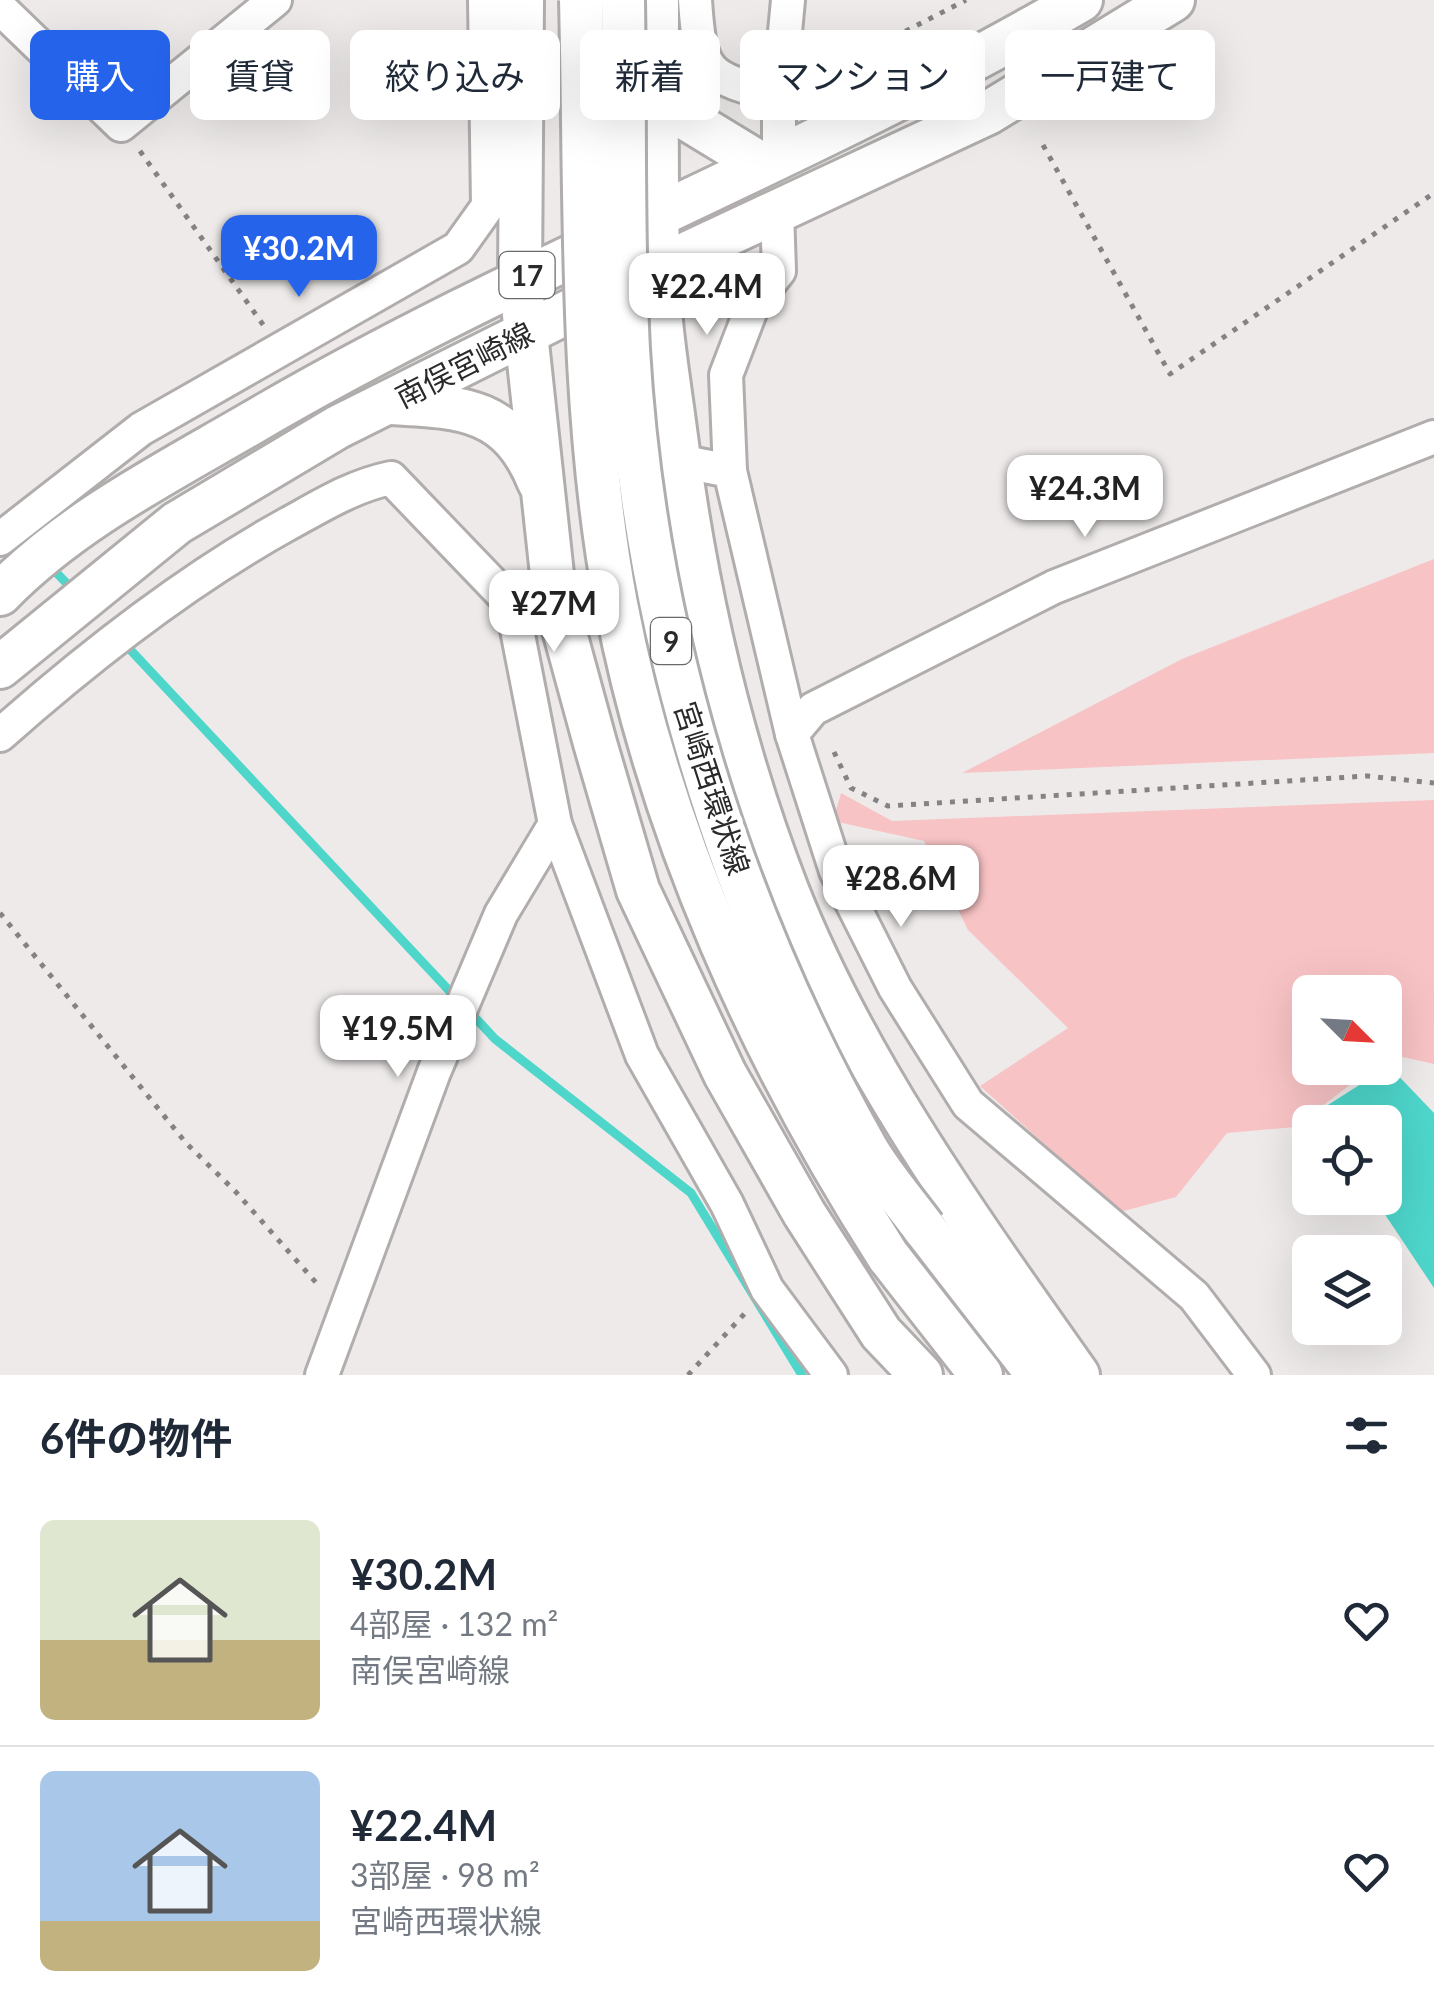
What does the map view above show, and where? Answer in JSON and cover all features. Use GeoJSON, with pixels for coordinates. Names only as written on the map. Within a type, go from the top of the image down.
{"type":"FeatureCollection","features":[{"type":"Feature","properties":{"kind":"main road"},"geometry":{"type":"LineString","coordinates":[[522,0],[520,278],[554,593],[638,890],[725,1074],[804,1212],[881,1334],[921,1375]]}},
{"type":"Feature","properties":{"kind":"main road","name":"宮崎西環状線"},"geometry":{"type":"LineString","coordinates":[[581,0],[590,378],[616,604],[660,774],[760,1032],[824,1157],[888,1256],[981,1375]]}},
{"type":"Feature","properties":{"kind":"main road","name":"宮崎西環状線"},"geometry":{"type":"LineString","coordinates":[[623,0],[628,350],[653,560],[696,754],[738,872],[798,1010],[868,1150],[1038,1375]]}},
{"type":"Feature","properties":{"kind":"main road"},"geometry":{"type":"LineString","coordinates":[[657,0],[657,30]]}},
{"type":"Feature","properties":{"kind":"main road","name":"南俣宮崎線"},"geometry":{"type":"LineString","coordinates":[[0,594],[34,560],[67,538],[309,389],[520,278],[973,63],[1081,0]]}},
{"type":"Feature","properties":{"kind":"main road","name":"南俣宮崎線"},"geometry":{"type":"LineString","coordinates":[[0,667],[178,522],[338,427],[658,267],[988,113],[1173,0]]}},
{"type":"Feature","properties":{"kind":"main road"},"geometry":{"type":"LineString","coordinates":[[658,120],[658,267],[678,461],[695,575],[732,734],[788,893],[850,1020],[929,1160],[1078,1375]]}},
{"type":"Feature","properties":{"kind":"main road"},"geometry":{"type":"LineString","coordinates":[[691,120],[770,160]]}},
{"type":"Feature","properties":{"kind":"main road"},"geometry":{"type":"LineString","coordinates":[[387,402],[447,406],[492,418],[526,450],[544,497]]}},
{"type":"Feature","properties":{"kind":"street"},"geometry":{"type":"LineString","coordinates":[[0,8],[121,125],[275,0]]}},
{"type":"Feature","properties":{"kind":"street"},"geometry":{"type":"LineString","coordinates":[[0,539],[141,429],[458,248],[488,206],[485,0]]}},
{"type":"Feature","properties":{"kind":"street"},"geometry":{"type":"LineString","coordinates":[[696,0],[698,54],[723,81],[740,86]]}},
{"type":"Feature","properties":{"kind":"street"},"geometry":{"type":"LineString","coordinates":[[785,30],[788,0]]}},
{"type":"Feature","properties":{"kind":"street"},"geometry":{"type":"LineString","coordinates":[[770,160],[776,120]]}},
{"type":"Feature","properties":{"kind":"street"},"geometry":{"type":"LineString","coordinates":[[777,212],[780,271],[754,302],[726,374],[730,471],[802,721],[836,871],[895,988],[968,1104],[1194,1296],[1254,1375]]}},
{"type":"Feature","properties":{"kind":"street"},"geometry":{"type":"LineString","coordinates":[[309,389],[338,427]]}},
{"type":"Feature","properties":{"kind":"street"},"geometry":{"type":"LineString","coordinates":[[802,721],[1054,586],[1434,437]]}},
{"type":"Feature","properties":{"kind":"street"},"geometry":{"type":"LineString","coordinates":[[678,461],[730,471]]}},
{"type":"Feature","properties":{"kind":"street"},"geometry":{"type":"LineString","coordinates":[[0,735],[52,689],[220,562],[359,485],[392,478],[512,604],[555,824],[642,1055],[727,1204],[768,1289],[831,1375]]}},
{"type":"Feature","properties":{"kind":"street"},"geometry":{"type":"LineString","coordinates":[[322,1375],[441,1054],[501,914],[555,824]]}},
{"type":"Feature","properties":{"kind":"path"},"geometry":{"type":"LineString","coordinates":[[908,30],[966,0]]}},
{"type":"Feature","properties":{"kind":"path"},"geometry":{"type":"LineString","coordinates":[[121,125],[265,327]]}},
{"type":"Feature","properties":{"kind":"path"},"geometry":{"type":"LineString","coordinates":[[1044,145],[1170,374],[1434,193]]}},
{"type":"Feature","properties":{"kind":"path"},"geometry":{"type":"LineString","coordinates":[[802,721],[851,788],[888,806],[1368,776],[1434,783]]}},
{"type":"Feature","properties":{"kind":"path"},"geometry":{"type":"LineString","coordinates":[[0,913],[186,1143],[235,1191],[345,1316]]}},
{"type":"Feature","properties":{"kind":"path"},"geometry":{"type":"LineString","coordinates":[[688,1375],[768,1289]]}},
{"type":"Feature","properties":{"kind":"shaded area"},"geometry":{"type":"Polygon","coordinates":[[[1434,559],[1434,753],[962,773],[1182,659],[1434,559]]]}},
{"type":"Feature","properties":{"kind":"shaded area"},"geometry":{"type":"Polygon","coordinates":[[[841,793],[892,821],[1434,800],[1434,1064],[1402,1057],[1402,975],[1292,975],[1292,1085],[1350,1085],[1324,1105],[1292,1105],[1292,1127],[1227,1133],[1176,1197],[1120,1212],[980,1086],[1068,1028],[968,930],[924,841],[833,821],[841,793]]]}},
{"type":"Feature","properties":{"kind":"water"},"geometry":{"type":"Polygon","coordinates":[[[1402,1080],[1434,1113],[1434,1288],[1385,1215],[1402,1215],[1402,1105],[1328,1105],[1359,1085],[1402,1085],[1402,1080]]]}},
{"type":"Feature","properties":{"kind":"waterway"},"geometry":{"type":"LineString","coordinates":[[50,566],[74,591]]}},
{"type":"Feature","properties":{"kind":"waterway"},"geometry":{"type":"LineString","coordinates":[[123,642],[457,999]]}},
{"type":"Feature","properties":{"kind":"waterway"},"geometry":{"type":"LineString","coordinates":[[468,1010],[495,1039],[691,1193],[802,1375]]}}]}
